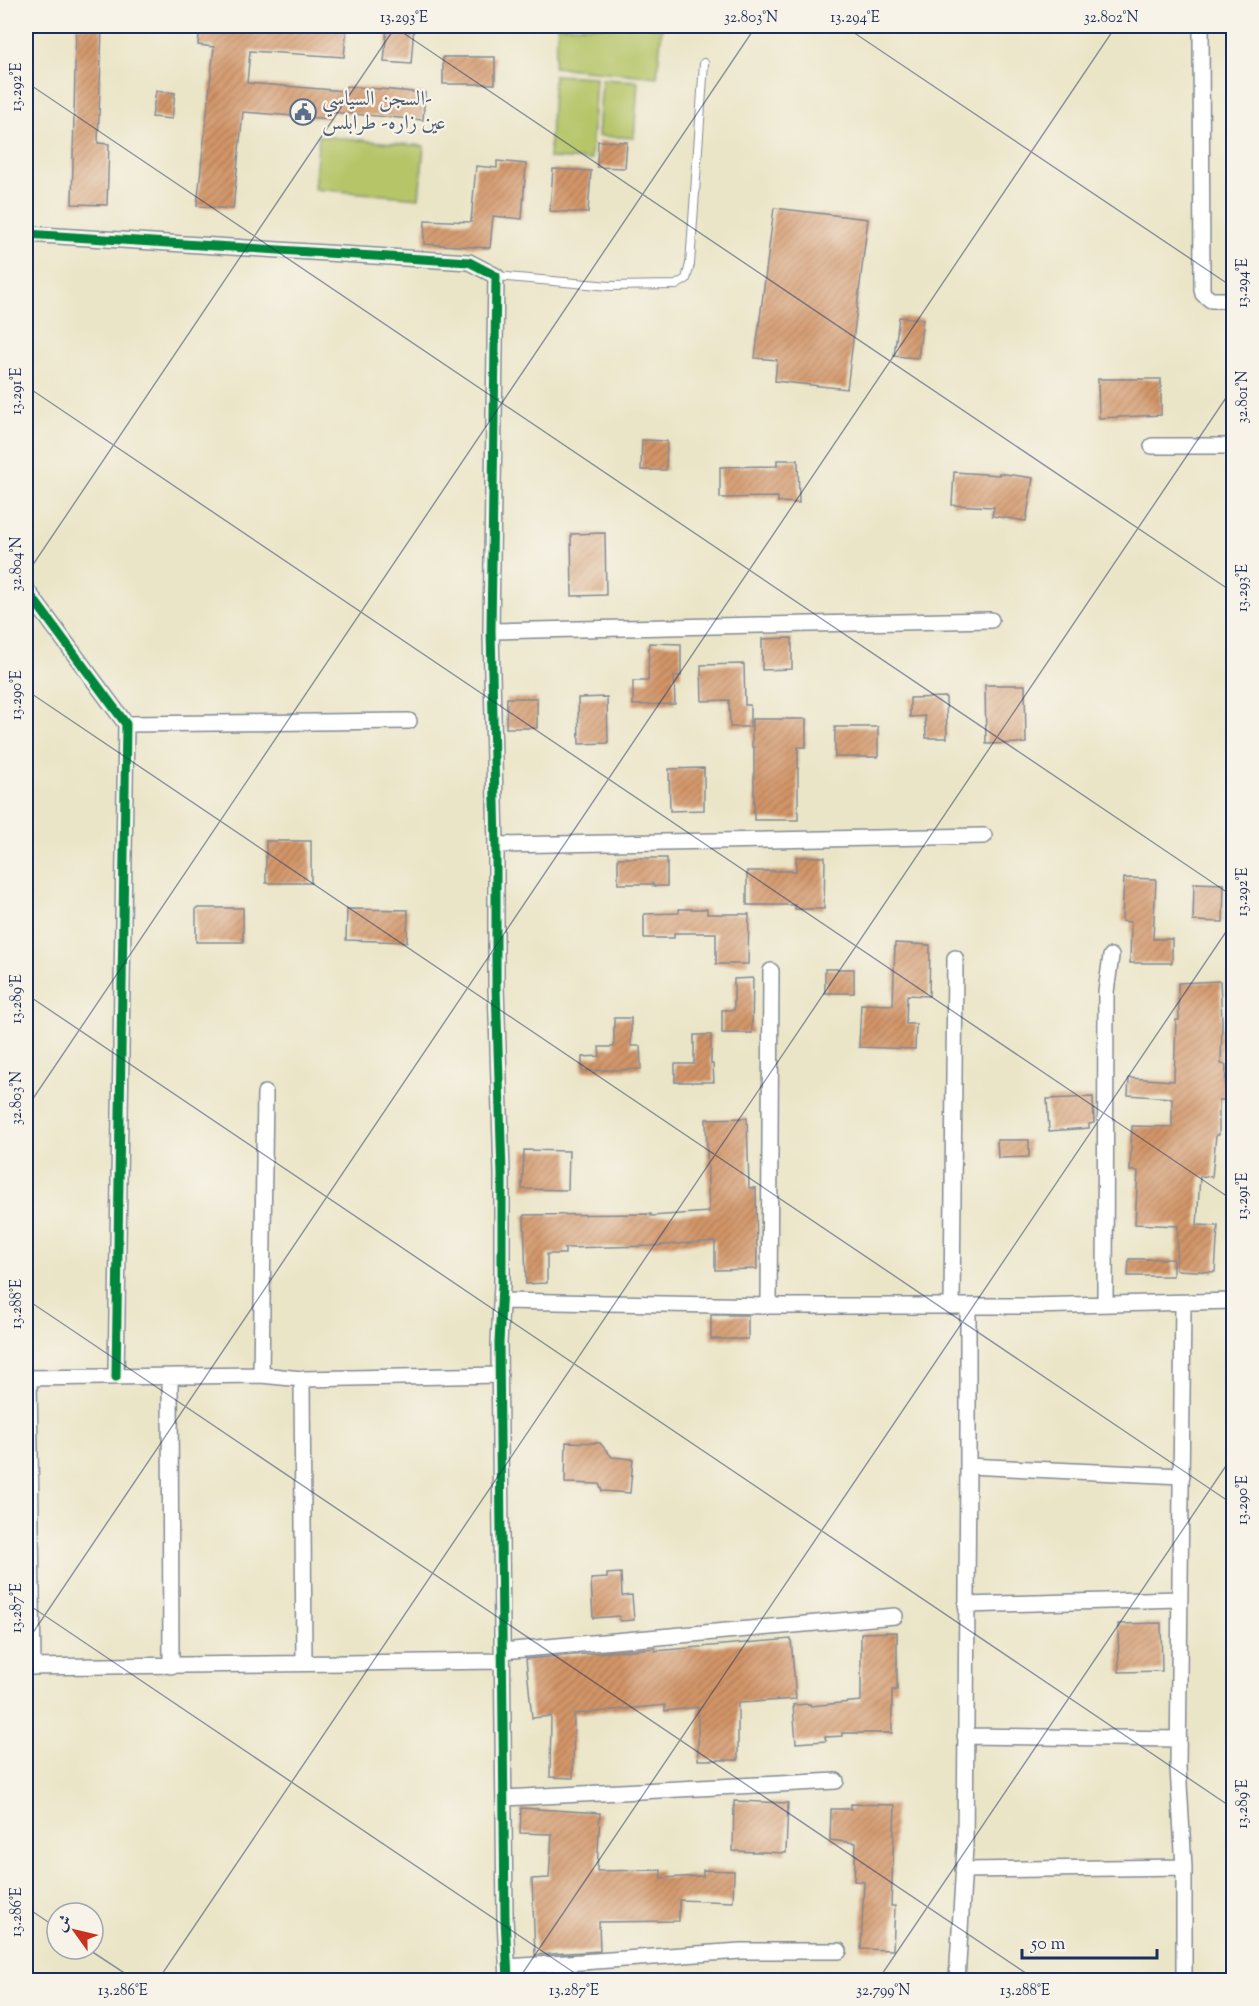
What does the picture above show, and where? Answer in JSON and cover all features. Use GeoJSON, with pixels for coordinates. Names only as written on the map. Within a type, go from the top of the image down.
{"type":"FeatureCollection","features":[{"type":"Feature","properties":{"kind":"street"},"geometry":{"type":"LineString","coordinates":[[1201,26],[1202,289],[1206,298],[1210,300],[1233,300]]}},
{"type":"Feature","properties":{"kind":"street"},"geometry":{"type":"LineString","coordinates":[[26,234],[469,262],[496,276],[491,631],[496,845],[496,987],[502,1173],[502,1301],[499,1343],[505,1918],[508,1974],[741,1951],[839,1951]]}},
{"type":"Feature","properties":{"kind":"street"},"geometry":{"type":"LineString","coordinates":[[1152,446],[1233,446]]}},
{"type":"Feature","properties":{"kind":"street"},"geometry":{"type":"LineString","coordinates":[[26,589],[126,724],[116,1377]]}},
{"type":"Feature","properties":{"kind":"street"},"geometry":{"type":"LineString","coordinates":[[491,631],[991,620]]}},
{"type":"Feature","properties":{"kind":"street"},"geometry":{"type":"LineString","coordinates":[[126,724],[409,721]]}},
{"type":"Feature","properties":{"kind":"street"},"geometry":{"type":"LineString","coordinates":[[496,845],[984,836]]}},
{"type":"Feature","properties":{"kind":"street"},"geometry":{"type":"LineString","coordinates":[[1105,1304],[1106,992],[1111,956]]}},
{"type":"Feature","properties":{"kind":"street"},"geometry":{"type":"LineString","coordinates":[[952,1306],[955,958]]}},
{"type":"Feature","properties":{"kind":"street"},"geometry":{"type":"LineString","coordinates":[[769,1306],[771,970]]}},
{"type":"Feature","properties":{"kind":"street"},"geometry":{"type":"LineString","coordinates":[[261,1375],[265,1093]]}},
{"type":"Feature","properties":{"kind":"street"},"geometry":{"type":"LineString","coordinates":[[502,1301],[769,1306],[1183,1304],[1233,1301]]}},
{"type":"Feature","properties":{"kind":"street"},"geometry":{"type":"LineString","coordinates":[[1183,1304],[1178,1768],[1184,1867],[1184,1980]]}},
{"type":"Feature","properties":{"kind":"street"},"geometry":{"type":"LineString","coordinates":[[957,1980],[963,1870],[968,1306]]}},
{"type":"Feature","properties":{"kind":"street"},"geometry":{"type":"LineString","coordinates":[[500,1375],[302,1379],[261,1375],[27,1378],[29,1667],[304,1663],[502,1656],[896,1616]]}},
{"type":"Feature","properties":{"kind":"street"},"geometry":{"type":"LineString","coordinates":[[170,1377],[171,1666]]}},
{"type":"Feature","properties":{"kind":"street"},"geometry":{"type":"LineString","coordinates":[[302,1379],[304,1663]]}},
{"type":"Feature","properties":{"kind":"street"},"geometry":{"type":"LineString","coordinates":[[968,1466],[1182,1476]]}},
{"type":"Feature","properties":{"kind":"street"},"geometry":{"type":"LineString","coordinates":[[966,1605],[1179,1599]]}},
{"type":"Feature","properties":{"kind":"street"},"geometry":{"type":"LineString","coordinates":[[965,1736],[1178,1740]]}},
{"type":"Feature","properties":{"kind":"street"},"geometry":{"type":"LineString","coordinates":[[504,1798],[836,1781]]}},
{"type":"Feature","properties":{"kind":"street"},"geometry":{"type":"LineString","coordinates":[[963,1870],[1184,1867]]}},
{"type":"Feature","properties":{"kind":"lane"},"geometry":{"type":"LineString","coordinates":[[496,276],[610,286],[676,285],[686,279],[690,264],[705,63]]}},
{"type":"Feature","properties":{"kind":"green space"},"geometry":{"type":"Polygon","coordinates":[[[558,26],[662,27],[657,77],[554,67],[558,26]]]}},
{"type":"Feature","properties":{"kind":"green space"},"geometry":{"type":"Polygon","coordinates":[[[554,75],[596,77],[591,160],[549,158],[554,75]]]}},
{"type":"Feature","properties":{"kind":"green space"},"geometry":{"type":"Polygon","coordinates":[[[602,79],[638,81],[634,138],[598,136],[602,79]]]}},
{"type":"Feature","properties":{"kind":"green space"},"geometry":{"type":"Polygon","coordinates":[[[319,136],[424,146],[419,198],[314,189],[319,136]]]}},
{"type":"Feature","properties":{"kind":"building"},"geometry":{"type":"Polygon","coordinates":[[[76,26],[102,26],[98,143],[109,144],[107,205],[72,204],[76,26]]]}},
{"type":"Feature","properties":{"kind":"building"},"geometry":{"type":"Polygon","coordinates":[[[200,26],[347,26],[344,57],[250,51],[247,83],[345,91],[346,86],[425,93],[423,120],[330,112],[330,119],[243,112],[233,209],[197,206],[214,47],[198,45],[200,26]]]}},
{"type":"Feature","properties":{"kind":"building"},"geometry":{"type":"Polygon","coordinates":[[[387,26],[414,26],[411,64],[384,62],[387,26]]]}},
{"type":"Feature","properties":{"kind":"building"},"geometry":{"type":"Polygon","coordinates":[[[443,57],[495,57],[495,84],[443,84],[443,57]]]}},
{"type":"Feature","properties":{"kind":"building"},"geometry":{"type":"Polygon","coordinates":[[[156,91],[175,93],[172,119],[152,117],[156,91]]]}},
{"type":"Feature","properties":{"kind":"building"},"geometry":{"type":"Polygon","coordinates":[[[598,141],[627,142],[625,168],[597,167],[598,141]]]}},
{"type":"Feature","properties":{"kind":"building"},"geometry":{"type":"Polygon","coordinates":[[[497,161],[526,164],[522,219],[493,216],[490,248],[424,244],[425,220],[471,222],[476,166],[497,168],[497,161]]]}},
{"type":"Feature","properties":{"kind":"building"},"geometry":{"type":"Polygon","coordinates":[[[553,169],[591,171],[588,213],[550,211],[553,169]]]}},
{"type":"Feature","properties":{"kind":"building"},"geometry":{"type":"Polygon","coordinates":[[[774,208],[868,219],[847,389],[775,381],[777,360],[755,358],[774,208]]]}},
{"type":"Feature","properties":{"kind":"building"},"geometry":{"type":"Polygon","coordinates":[[[899,317],[923,319],[918,358],[894,356],[899,317]]]}},
{"type":"Feature","properties":{"kind":"building"},"geometry":{"type":"Polygon","coordinates":[[[1098,379],[1161,379],[1161,415],[1099,418],[1098,379]]]}},
{"type":"Feature","properties":{"kind":"building"},"geometry":{"type":"Polygon","coordinates":[[[642,440],[667,441],[666,470],[641,470],[642,440]]]}},
{"type":"Feature","properties":{"kind":"building"},"geometry":{"type":"Polygon","coordinates":[[[777,460],[798,460],[799,503],[778,502],[778,497],[720,498],[720,467],[777,466],[777,460]]]}},
{"type":"Feature","properties":{"kind":"building"},"geometry":{"type":"Polygon","coordinates":[[[954,472],[999,475],[999,473],[1033,478],[1026,521],[992,516],[994,507],[952,505],[954,472]]]}},
{"type":"Feature","properties":{"kind":"building"},"geometry":{"type":"Polygon","coordinates":[[[605,533],[606,595],[572,596],[571,534],[605,533]]]}},
{"type":"Feature","properties":{"kind":"building"},"geometry":{"type":"Polygon","coordinates":[[[792,638],[792,669],[762,670],[762,639],[792,638]]]}},
{"type":"Feature","properties":{"kind":"building"},"geometry":{"type":"Polygon","coordinates":[[[649,643],[681,644],[681,676],[674,676],[675,704],[633,705],[633,681],[648,681],[649,643]]]}},
{"type":"Feature","properties":{"kind":"building"},"geometry":{"type":"Polygon","coordinates":[[[744,664],[745,705],[750,705],[750,727],[730,727],[729,700],[702,701],[701,665],[744,664]]]}},
{"type":"Feature","properties":{"kind":"building"},"geometry":{"type":"Polygon","coordinates":[[[985,685],[1025,685],[1026,743],[986,744],[985,685]]]}},
{"type":"Feature","properties":{"kind":"building"},"geometry":{"type":"Polygon","coordinates":[[[607,697],[608,743],[579,744],[578,698],[607,697]]]}},
{"type":"Feature","properties":{"kind":"building"},"geometry":{"type":"Polygon","coordinates":[[[946,697],[947,738],[926,738],[925,716],[910,717],[910,698],[946,697]]]}},
{"type":"Feature","properties":{"kind":"building"},"geometry":{"type":"Polygon","coordinates":[[[507,698],[537,698],[537,728],[506,728],[507,698]]]}},
{"type":"Feature","properties":{"kind":"building"},"geometry":{"type":"Polygon","coordinates":[[[752,719],[806,719],[806,747],[798,747],[798,820],[754,820],[752,719]]]}},
{"type":"Feature","properties":{"kind":"building"},"geometry":{"type":"Polygon","coordinates":[[[835,727],[878,727],[878,757],[835,757],[835,727]]]}},
{"type":"Feature","properties":{"kind":"building"},"geometry":{"type":"Polygon","coordinates":[[[704,768],[704,810],[670,811],[669,769],[704,768]]]}},
{"type":"Feature","properties":{"kind":"building"},"geometry":{"type":"Polygon","coordinates":[[[266,841],[311,841],[311,883],[266,883],[266,841]]]}},
{"type":"Feature","properties":{"kind":"building"},"geometry":{"type":"Polygon","coordinates":[[[796,857],[825,857],[824,909],[795,909],[795,905],[747,905],[747,871],[796,871],[796,857]]]}},
{"type":"Feature","properties":{"kind":"building"},"geometry":{"type":"Polygon","coordinates":[[[618,858],[667,858],[667,886],[618,884],[618,858]]]}},
{"type":"Feature","properties":{"kind":"building"},"geometry":{"type":"Polygon","coordinates":[[[1124,878],[1156,879],[1153,939],[1172,939],[1172,963],[1130,963],[1131,922],[1122,921],[1124,878]]]}},
{"type":"Feature","properties":{"kind":"building"},"geometry":{"type":"Polygon","coordinates":[[[1194,883],[1224,884],[1223,922],[1193,921],[1194,883]]]}},
{"type":"Feature","properties":{"kind":"building"},"geometry":{"type":"Polygon","coordinates":[[[196,908],[243,908],[243,942],[196,942],[196,908]]]}},
{"type":"Feature","properties":{"kind":"building"},"geometry":{"type":"Polygon","coordinates":[[[347,909],[408,910],[407,942],[346,940],[347,909]]]}},
{"type":"Feature","properties":{"kind":"building"},"geometry":{"type":"Polygon","coordinates":[[[679,909],[707,909],[707,914],[749,914],[748,964],[716,964],[716,933],[674,933],[674,938],[644,938],[644,914],[679,913],[679,909]]]}},
{"type":"Feature","properties":{"kind":"building"},"geometry":{"type":"Polygon","coordinates":[[[895,943],[930,945],[929,996],[907,995],[906,1024],[916,1024],[915,1049],[859,1047],[861,1004],[893,1005],[895,943]]]}},
{"type":"Feature","properties":{"kind":"building"},"geometry":{"type":"Polygon","coordinates":[[[825,969],[854,969],[854,993],[825,993],[825,969]]]}},
{"type":"Feature","properties":{"kind":"building"},"geometry":{"type":"Polygon","coordinates":[[[753,978],[752,1033],[722,1033],[722,1010],[734,1010],[734,979],[753,978]]]}},
{"type":"Feature","properties":{"kind":"building"},"geometry":{"type":"Polygon","coordinates":[[[1220,981],[1221,1064],[1226,1065],[1225,1100],[1219,1100],[1219,1135],[1216,1135],[1212,1177],[1200,1176],[1197,1225],[1218,1226],[1215,1272],[1176,1270],[1178,1226],[1135,1224],[1138,1171],[1130,1171],[1132,1126],[1172,1127],[1172,1098],[1128,1095],[1129,1078],[1174,1081],[1176,1020],[1179,1020],[1178,983],[1220,981]]]}},
{"type":"Feature","properties":{"kind":"building"},"geometry":{"type":"Polygon","coordinates":[[[614,1018],[631,1018],[631,1046],[640,1046],[641,1069],[582,1071],[582,1057],[600,1056],[599,1047],[614,1047],[614,1018]]]}},
{"type":"Feature","properties":{"kind":"building"},"geometry":{"type":"Polygon","coordinates":[[[694,1035],[711,1035],[711,1064],[713,1064],[714,1082],[675,1082],[675,1064],[694,1064],[694,1035]]]}},
{"type":"Feature","properties":{"kind":"building"},"geometry":{"type":"Polygon","coordinates":[[[1093,1097],[1094,1123],[1089,1124],[1089,1128],[1049,1131],[1047,1099],[1093,1097]]]}},
{"type":"Feature","properties":{"kind":"building"},"geometry":{"type":"Polygon","coordinates":[[[747,1118],[749,1188],[756,1188],[757,1269],[715,1270],[715,1241],[652,1246],[565,1248],[565,1254],[547,1254],[547,1283],[526,1284],[524,1215],[651,1214],[651,1216],[709,1212],[706,1119],[747,1118]]]}},
{"type":"Feature","properties":{"kind":"building"},"geometry":{"type":"Polygon","coordinates":[[[997,1140],[1029,1140],[1029,1157],[998,1158],[997,1140]]]}},
{"type":"Feature","properties":{"kind":"building"},"geometry":{"type":"Polygon","coordinates":[[[524,1150],[569,1151],[568,1190],[522,1189],[524,1150]]]}},
{"type":"Feature","properties":{"kind":"building"},"geometry":{"type":"Polygon","coordinates":[[[1129,1259],[1173,1259],[1173,1276],[1128,1276],[1129,1259]]]}},
{"type":"Feature","properties":{"kind":"building"},"geometry":{"type":"Polygon","coordinates":[[[711,1315],[748,1315],[748,1339],[711,1339],[711,1315]]]}},
{"type":"Feature","properties":{"kind":"building"},"geometry":{"type":"Polygon","coordinates":[[[566,1442],[600,1443],[612,1457],[633,1459],[630,1493],[602,1491],[599,1484],[565,1483],[566,1442]]]}},
{"type":"Feature","properties":{"kind":"building"},"geometry":{"type":"Polygon","coordinates":[[[621,1573],[622,1596],[632,1595],[634,1620],[620,1621],[619,1616],[593,1618],[591,1579],[607,1578],[607,1574],[621,1573]]]}},
{"type":"Feature","properties":{"kind":"building"},"geometry":{"type":"Polygon","coordinates":[[[1161,1623],[1162,1671],[1119,1672],[1118,1624],[1161,1623]]]}},
{"type":"Feature","properties":{"kind":"building"},"geometry":{"type":"Polygon","coordinates":[[[897,1632],[897,1690],[892,1690],[892,1733],[842,1733],[842,1736],[825,1737],[826,1741],[796,1743],[793,1705],[810,1704],[810,1706],[861,1701],[861,1633],[897,1632]]]}},
{"type":"Feature","properties":{"kind":"building"},"geometry":{"type":"Polygon","coordinates":[[[791,1639],[796,1699],[738,1703],[738,1760],[698,1760],[698,1707],[665,1711],[665,1705],[574,1714],[573,1778],[550,1777],[551,1716],[532,1718],[526,1659],[791,1639]]]}},
{"type":"Feature","properties":{"kind":"building"},"geometry":{"type":"Polygon","coordinates":[[[734,1801],[788,1803],[786,1853],[733,1851],[734,1801]]]}},
{"type":"Feature","properties":{"kind":"building"},"geometry":{"type":"Polygon","coordinates":[[[851,1804],[895,1805],[891,1906],[895,1906],[893,1950],[861,1949],[864,1882],[854,1881],[856,1843],[830,1840],[831,1809],[851,1809],[851,1804]]]}},
{"type":"Feature","properties":{"kind":"building"},"geometry":{"type":"Polygon","coordinates":[[[521,1808],[600,1813],[597,1871],[661,1870],[661,1878],[703,1876],[703,1870],[734,1871],[733,1902],[679,1900],[679,1921],[599,1922],[600,1951],[535,1955],[532,1879],[549,1878],[552,1834],[520,1833],[521,1808]]]}},
{"type":"Feature","properties":{"kind":"cycle path"},"geometry":{"type":"LineString","coordinates":[[26,234],[469,262],[496,276],[491,631],[496,845],[496,987],[502,1173],[502,1285],[499,1343],[505,1918],[508,1980]]}},
{"type":"Feature","properties":{"kind":"cycle path"},"geometry":{"type":"LineString","coordinates":[[26,589],[126,724],[116,1377]]}},
{"type":"Feature","properties":{"kind":"place","name":"السجن السياسي- عين زاره- طرابلس"},"geometry":{"type":"Point","coordinates":[303,112]}}]}
